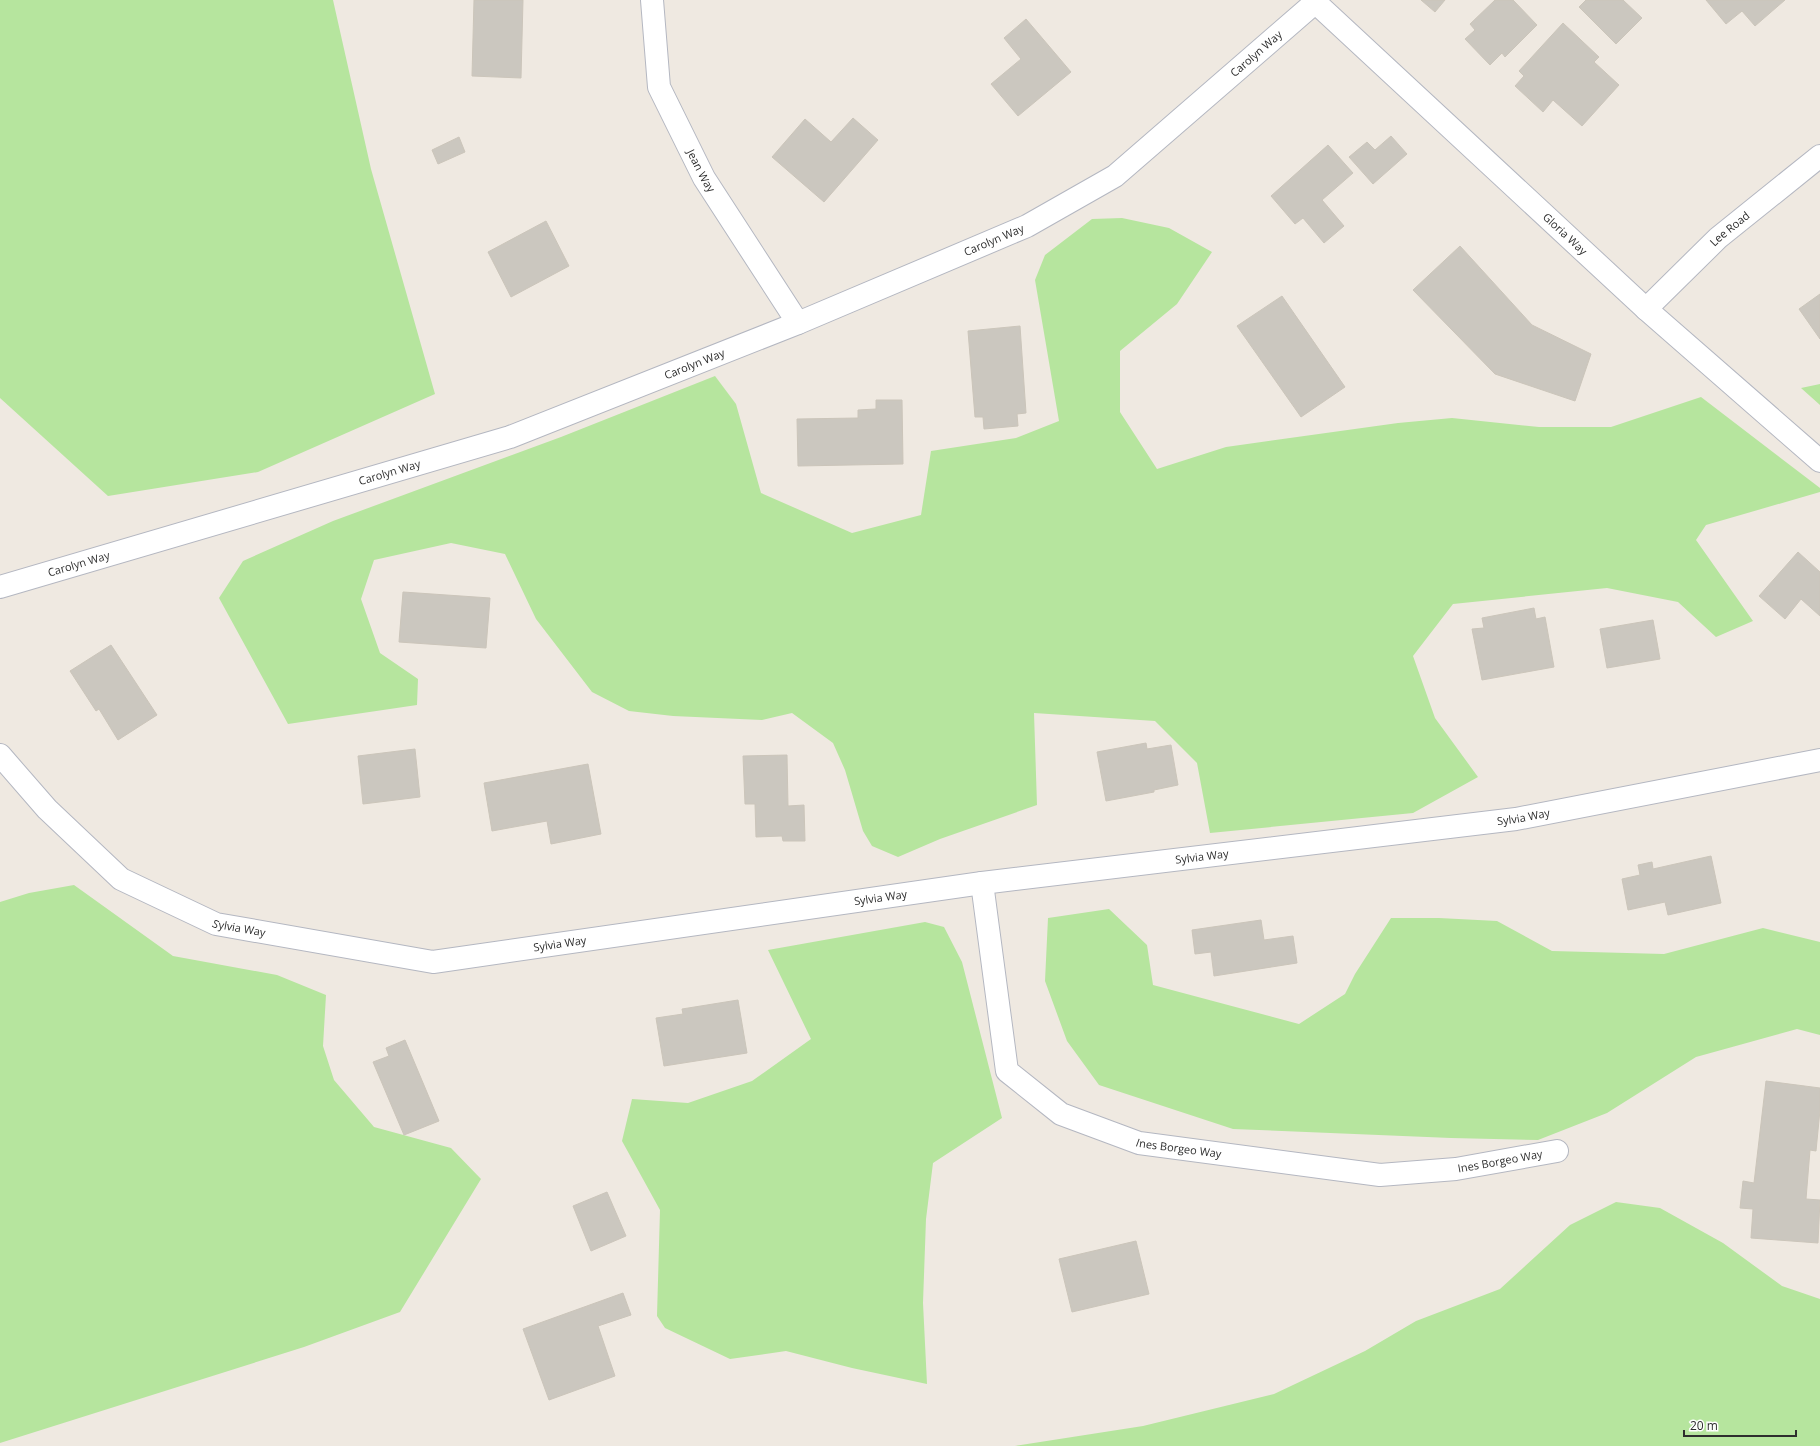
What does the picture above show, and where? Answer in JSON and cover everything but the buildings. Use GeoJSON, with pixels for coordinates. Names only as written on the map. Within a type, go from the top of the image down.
{"type":"FeatureCollection","features":[{"type":"Feature","properties":{"kind":"street","name":"Jean Way"},"geometry":{"type":"LineString","coordinates":[[652,0],[659,87],[704,178],[798,323]]}},
{"type":"Feature","properties":{"kind":"street","name":"Carolyn Way"},"geometry":{"type":"LineString","coordinates":[[0,587],[510,437],[798,323],[1027,226],[1116,176],[1316,1]]}},
{"type":"Feature","properties":{"kind":"street","name":"Gloria Way"},"geometry":{"type":"LineString","coordinates":[[1316,1],[1646,309],[1820,461]]}},
{"type":"Feature","properties":{"kind":"street","name":"Lee Road"},"geometry":{"type":"LineString","coordinates":[[1646,309],[1718,238],[1820,156]]}},
{"type":"Feature","properties":{"kind":"street","name":"Sylvia Way"},"geometry":{"type":"LineString","coordinates":[[0,755],[47,809],[121,879],[216,924],[433,962],[982,883],[1516,818],[1820,760]]}},
{"type":"Feature","properties":{"kind":"street","name":"Ines Borgeo Way"},"geometry":{"type":"LineString","coordinates":[[982,883],[1007,1071],[1061,1114],[1139,1143],[1380,1175],[1456,1169],[1557,1151]]}},
{"type":"Feature","properties":{"kind":"green space"},"geometry":{"type":"Polygon","coordinates":[[[0,0],[333,0],[371,169],[435,394],[258,472],[108,496],[0,398],[0,0]]]}},
{"type":"Feature","properties":{"kind":"green space"},"geometry":{"type":"Polygon","coordinates":[[[1122,218],[1169,228],[1212,252],[1177,304],[1120,351],[1120,412],[1157,469],[1226,447],[1398,423],[1452,418],[1539,427],[1611,427],[1701,397],[1820,488],[1820,492],[1706,525],[1696,540],[1753,621],[1716,637],[1678,602],[1607,588],[1453,604],[1413,656],[1435,718],[1478,777],[1413,813],[1210,833],[1197,763],[1155,721],[1034,713],[1037,805],[940,839],[898,857],[872,846],[863,831],[845,770],[833,743],[792,713],[762,720],[673,716],[629,711],[592,692],[536,619],[505,554],[451,543],[374,560],[361,599],[380,653],[418,679],[417,705],[288,724],[219,598],[243,561],[333,521],[561,437],[715,376],[736,404],[761,493],[852,533],[921,515],[931,451],[1016,438],[1059,421],[1035,280],[1045,255],[1092,219],[1122,218]]]}},
{"type":"Feature","properties":{"kind":"green space"},"geometry":{"type":"Polygon","coordinates":[[[1820,384],[1820,405],[1801,388],[1820,384]]]}},
{"type":"Feature","properties":{"kind":"green space"},"geometry":{"type":"Polygon","coordinates":[[[74,885],[173,956],[277,975],[326,995],[323,1046],[334,1080],[374,1127],[451,1148],[481,1179],[400,1312],[304,1347],[0,1443],[0,902],[29,893],[74,885]]]}},
{"type":"Feature","properties":{"kind":"green space"},"geometry":{"type":"Polygon","coordinates":[[[1109,909],[1147,945],[1153,985],[1299,1024],[1345,994],[1355,974],[1391,918],[1439,918],[1497,921],[1552,951],[1664,954],[1763,928],[1820,942],[1820,1035],[1797,1029],[1696,1057],[1607,1113],[1538,1140],[1233,1129],[1099,1085],[1067,1041],[1045,981],[1048,918],[1109,909]]]}},
{"type":"Feature","properties":{"kind":"green space"},"geometry":{"type":"Polygon","coordinates":[[[925,922],[944,927],[962,962],[1002,1118],[933,1163],[926,1219],[923,1303],[927,1384],[852,1368],[786,1351],[730,1359],[665,1328],[657,1316],[660,1210],[622,1141],[632,1099],[688,1103],[752,1081],[811,1039],[768,950],[925,922]]]}},
{"type":"Feature","properties":{"kind":"green space"},"geometry":{"type":"Polygon","coordinates":[[[1616,1202],[1660,1208],[1723,1243],[1782,1286],[1820,1299],[1820,1446],[1015,1446],[1143,1426],[1274,1394],[1365,1351],[1416,1321],[1500,1289],[1570,1225],[1616,1202]]]}}]}
